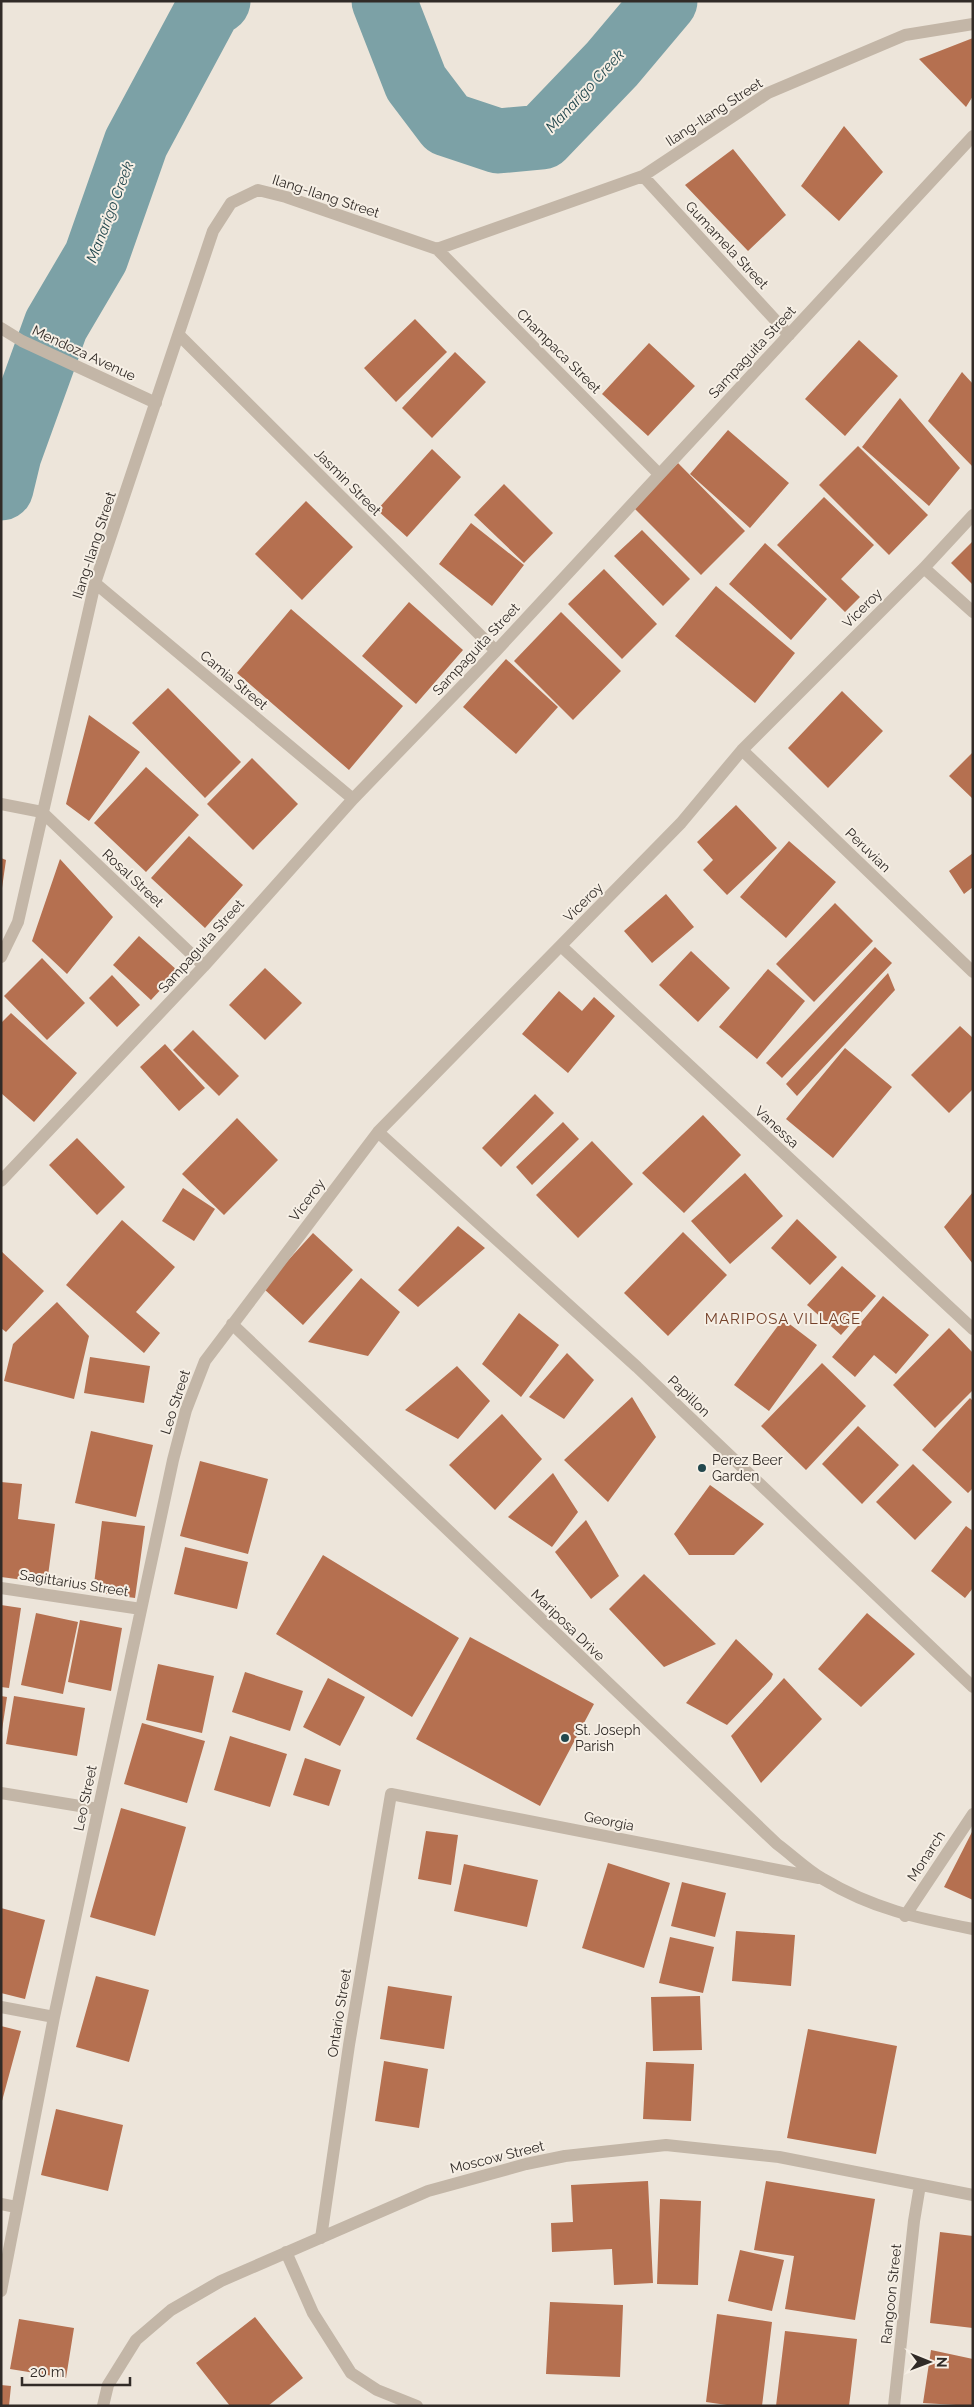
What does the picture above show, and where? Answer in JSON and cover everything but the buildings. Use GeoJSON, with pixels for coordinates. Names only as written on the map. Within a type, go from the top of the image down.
{"type":"FeatureCollection","features":[{"type":"Feature","properties":{"kind":"street","name":"Ilang-Ilang Street"},"geometry":{"type":"LineString","coordinates":[[1,957],[18,922],[95,583],[213,231],[231,203],[258,190],[286,197],[437,249],[643,176],[768,93],[905,35],[973,24]]}},
{"type":"Feature","properties":{"kind":"street","name":"Sampaguita Street"},"geometry":{"type":"LineString","coordinates":[[1,1181],[204,966],[353,799],[496,651],[973,136]]}},
{"type":"Feature","properties":{"kind":"street","name":"Gumamela Street"},"geometry":{"type":"LineString","coordinates":[[643,176],[789,334]]}},
{"type":"Feature","properties":{"kind":"street","name":"Champaca Street"},"geometry":{"type":"LineString","coordinates":[[437,249],[659,474]]}},
{"type":"Feature","properties":{"kind":"street","name":"Mendoza Avenue"},"geometry":{"type":"LineString","coordinates":[[1,328],[22,341],[156,403]]}},
{"type":"Feature","properties":{"kind":"street","name":"Jasmin Street"},"geometry":{"type":"LineString","coordinates":[[179,335],[496,651]]}},
{"type":"Feature","properties":{"kind":"street","name":"Viceroy"},"geometry":{"type":"LineString","coordinates":[[232,1324],[378,1132],[682,823],[742,750],[924,568],[973,515]]}},
{"type":"Feature","properties":{"kind":"street"},"geometry":{"type":"LineString","coordinates":[[924,568],[973,612]]}},
{"type":"Feature","properties":{"kind":"street","name":"Camia Street"},"geometry":{"type":"LineString","coordinates":[[95,583],[353,799]]}},
{"type":"Feature","properties":{"kind":"street","name":"Peruvian"},"geometry":{"type":"LineString","coordinates":[[742,750],[973,972]]}},
{"type":"Feature","properties":{"kind":"street"},"geometry":{"type":"LineString","coordinates":[[1,804],[42,812]]}},
{"type":"Feature","properties":{"kind":"street","name":"Rosal Street"},"geometry":{"type":"LineString","coordinates":[[42,812],[204,966]]}},
{"type":"Feature","properties":{"kind":"street","name":"Vanessa"},"geometry":{"type":"LineString","coordinates":[[560,946],[973,1329]]}},
{"type":"Feature","properties":{"kind":"street","name":"Papillon"},"geometry":{"type":"LineString","coordinates":[[378,1132],[637,1367],[973,1688]]}},
{"type":"Feature","properties":{"kind":"street","name":"Leo Street"},"geometry":{"type":"LineString","coordinates":[[1,2291],[54,2017],[172,1460],[186,1410],[205,1362],[232,1324]]}},
{"type":"Feature","properties":{"kind":"street","name":"Mariposa Drive"},"geometry":{"type":"LineString","coordinates":[[232,1324],[777,1844],[821,1878],[858,1899],[905,1916]]}},
{"type":"Feature","properties":{"kind":"street","name":"Sagittarius Street"},"geometry":{"type":"LineString","coordinates":[[1,1588],[141,1609]]}},
{"type":"Feature","properties":{"kind":"street"},"geometry":{"type":"LineString","coordinates":[[1,1793],[98,1809]]}},
{"type":"Feature","properties":{"kind":"street","name":"Georgia"},"geometry":{"type":"LineString","coordinates":[[391,1794],[821,1878]]}},
{"type":"Feature","properties":{"kind":"street","name":"Ontario Street"},"geometry":{"type":"LineString","coordinates":[[321,2238],[348,2045],[391,1794]]}},
{"type":"Feature","properties":{"kind":"street","name":"Monarch"},"geometry":{"type":"LineString","coordinates":[[905,1916],[973,1814]]}},
{"type":"Feature","properties":{"kind":"street"},"geometry":{"type":"LineString","coordinates":[[905,1916],[973,1929]]}},
{"type":"Feature","properties":{"kind":"street"},"geometry":{"type":"LineString","coordinates":[[1,2007],[54,2017]]}},
{"type":"Feature","properties":{"kind":"street","name":"Moscow Street"},"geometry":{"type":"LineString","coordinates":[[103,2406],[108,2385],[136,2340],[171,2310],[222,2281],[428,2191],[517,2166],[565,2156],[666,2145],[779,2157],[973,2195]]}},
{"type":"Feature","properties":{"kind":"street","name":"Rangoon Street"},"geometry":{"type":"LineString","coordinates":[[894,2406],[914,2221],[920,2185]]}},
{"type":"Feature","properties":{"kind":"street"},"geometry":{"type":"LineString","coordinates":[[1,2204],[16,2207]]}},
{"type":"Feature","properties":{"kind":"street"},"geometry":{"type":"LineString","coordinates":[[286,2252],[313,2313],[351,2373],[377,2390],[417,2406]]}},
{"type":"Feature","properties":{"kind":"waterway","name":"Manarigo Creek"},"geometry":{"type":"LineString","coordinates":[[1,488],[9,455],[56,325],[96,257],[136,143],[209,7],[218,1]]}},
{"type":"Feature","properties":{"kind":"waterway","name":"Manarigo Creek"},"geometry":{"type":"LineString","coordinates":[[384,1],[416,83],[447,124],[498,141],[542,137],[612,64],[665,1]]}},
{"type":"Feature","properties":{"kind":"place","name":"Perez Beer Garden"},"geometry":{"type":"Point","coordinates":[702,1468]}},
{"type":"Feature","properties":{"kind":"place","name":"St. Joseph Parish"},"geometry":{"type":"Point","coordinates":[565,1738]}},
{"type":"Feature","properties":{"kind":"district","name":"MARIPOSA VILLAGE"},"geometry":{"type":"Point","coordinates":[783,1319]}}]}
